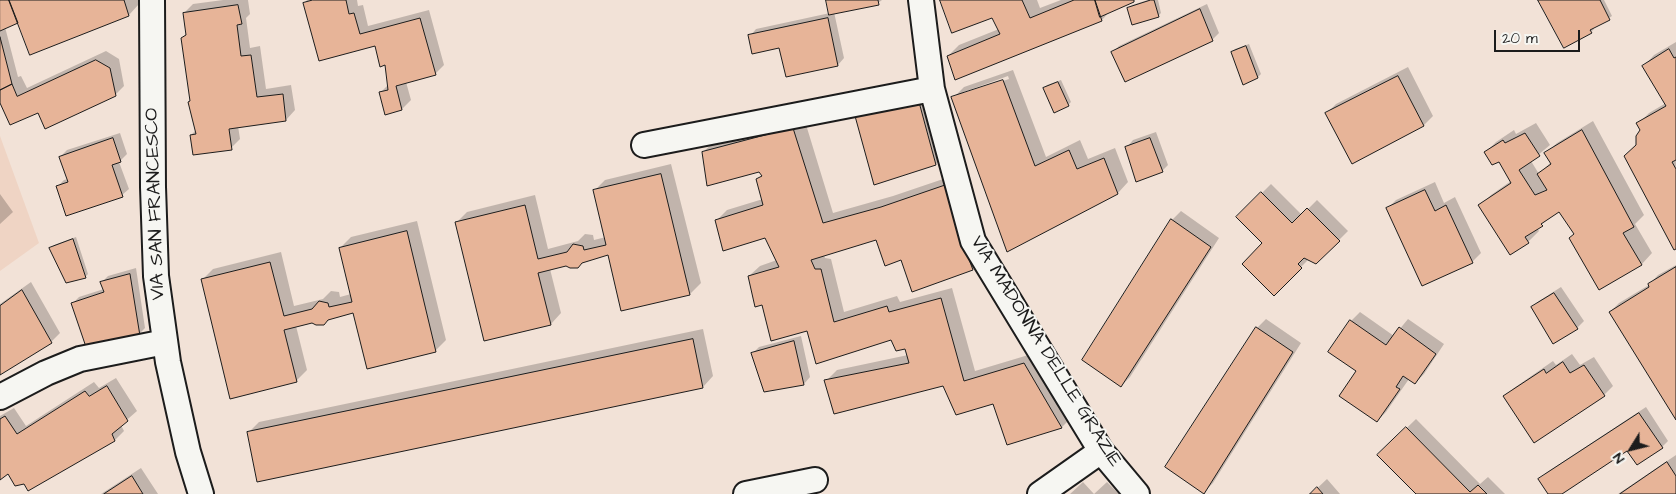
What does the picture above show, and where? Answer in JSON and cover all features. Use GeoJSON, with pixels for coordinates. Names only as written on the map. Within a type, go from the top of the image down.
{"type":"FeatureCollection","features":[{"type":"Feature","properties":{"kind":"street","name":"VIA SAN FRANCESCO"},"geometry":{"type":"LineString","coordinates":[[152,0],[153,187],[156,276],[165,342],[188,452],[201,494]]}},
{"type":"Feature","properties":{"kind":"street","name":"VIA MADONNA DELLE GRAZIE"},"geometry":{"type":"LineString","coordinates":[[921,0],[932,89],[972,241],[1102,451],[1136,494]]}},
{"type":"Feature","properties":{"kind":"street"},"geometry":{"type":"LineString","coordinates":[[644,145],[932,89]]}},
{"type":"Feature","properties":{"kind":"street"},"geometry":{"type":"LineString","coordinates":[[0,397],[46,373],[80,359],[165,342]]}},
{"type":"Feature","properties":{"kind":"street"},"geometry":{"type":"LineString","coordinates":[[1040,494],[1102,451]]}},
{"type":"Feature","properties":{"kind":"street"},"geometry":{"type":"LineString","coordinates":[[746,494],[815,480]]}},
{"type":"Feature","properties":{"kind":"shaded area"},"geometry":{"type":"Polygon","coordinates":[[[0,136],[39,243],[0,271],[0,136]]]}},
{"type":"Feature","properties":{"kind":"building"},"geometry":{"type":"Polygon","coordinates":[[[0,0],[9,0],[18,23],[0,31],[0,0]]]}},
{"type":"Feature","properties":{"kind":"building"},"geometry":{"type":"Polygon","coordinates":[[[9,0],[124,0],[129,16],[30,55],[9,0]]]}},
{"type":"Feature","properties":{"kind":"building"},"geometry":{"type":"Polygon","coordinates":[[[313,0],[346,0],[349,14],[354,13],[360,34],[420,18],[436,75],[396,86],[402,110],[385,115],[379,92],[388,90],[385,65],[380,67],[375,46],[319,61],[303,3],[313,0]]]}},
{"type":"Feature","properties":{"kind":"building"},"geometry":{"type":"Polygon","coordinates":[[[826,0],[878,0],[879,5],[829,15],[826,0]]]}},
{"type":"Feature","properties":{"kind":"building"},"geometry":{"type":"Polygon","coordinates":[[[940,0],[1022,0],[1030,18],[1074,0],[1095,0],[1102,21],[955,80],[947,56],[1000,34],[992,18],[952,33],[940,0]]]}},
{"type":"Feature","properties":{"kind":"building"},"geometry":{"type":"Polygon","coordinates":[[[1095,0],[1134,0],[1134,2],[1100,17],[1095,0]]]}},
{"type":"Feature","properties":{"kind":"building"},"geometry":{"type":"Polygon","coordinates":[[[1154,0],[1159,17],[1132,25],[1127,8],[1154,0]]]}},
{"type":"Feature","properties":{"kind":"building"},"geometry":{"type":"Polygon","coordinates":[[[1538,0],[1600,0],[1610,20],[1590,30],[1592,33],[1564,48],[1538,0]]]}},
{"type":"Feature","properties":{"kind":"building"},"geometry":{"type":"Polygon","coordinates":[[[238,5],[242,24],[237,25],[241,56],[251,55],[257,97],[283,94],[286,121],[229,129],[232,150],[193,155],[190,135],[196,134],[188,102],[190,101],[181,38],[186,35],[183,13],[238,5]]]}},
{"type":"Feature","properties":{"kind":"building"},"geometry":{"type":"Polygon","coordinates":[[[1200,9],[1213,41],[1125,82],[1111,52],[1200,9]]]}},
{"type":"Feature","properties":{"kind":"building"},"geometry":{"type":"Polygon","coordinates":[[[828,18],[838,66],[786,77],[779,48],[752,54],[748,35],[828,18]]]}},
{"type":"Feature","properties":{"kind":"building"},"geometry":{"type":"Polygon","coordinates":[[[0,37],[12,84],[0,90],[0,37]]]}},
{"type":"Feature","properties":{"kind":"building"},"geometry":{"type":"Polygon","coordinates":[[[1246,46],[1258,78],[1243,85],[1231,52],[1246,46]]]}},
{"type":"Feature","properties":{"kind":"building"},"geometry":{"type":"Polygon","coordinates":[[[1669,49],[1674,58],[1676,57],[1676,160],[1672,162],[1676,169],[1676,249],[1674,250],[1624,156],[1636,145],[1636,136],[1640,130],[1636,123],[1666,106],[1642,66],[1669,49]]]}},
{"type":"Feature","properties":{"kind":"building"},"geometry":{"type":"Polygon","coordinates":[[[96,60],[110,68],[116,96],[45,129],[38,113],[10,125],[0,103],[0,90],[12,84],[17,96],[96,60]]]}},
{"type":"Feature","properties":{"kind":"building"},"geometry":{"type":"Polygon","coordinates":[[[1398,76],[1424,126],[1352,164],[1325,113],[1398,76]]]}},
{"type":"Feature","properties":{"kind":"building"},"geometry":{"type":"Polygon","coordinates":[[[1003,80],[1035,166],[1069,150],[1077,169],[1104,158],[1118,194],[1007,252],[951,97],[1003,80]]]}},
{"type":"Feature","properties":{"kind":"building"},"geometry":{"type":"Polygon","coordinates":[[[1058,82],[1069,106],[1054,113],[1043,88],[1058,82]]]}},
{"type":"Feature","properties":{"kind":"building"},"geometry":{"type":"Polygon","coordinates":[[[919,102],[936,165],[874,185],[855,116],[919,102]]]}},
{"type":"Feature","properties":{"kind":"building"},"geometry":{"type":"Polygon","coordinates":[[[793,128],[823,223],[881,207],[945,185],[973,270],[912,292],[901,260],[885,266],[876,240],[811,260],[815,269],[821,269],[834,322],[887,306],[889,312],[941,298],[964,381],[1024,363],[1062,428],[1007,445],[993,404],[956,415],[943,386],[834,414],[824,380],[909,363],[905,349],[896,351],[891,340],[816,364],[807,331],[771,341],[762,305],[755,307],[748,276],[779,267],[765,238],[723,251],[715,220],[763,205],[756,179],[762,176],[759,172],[707,186],[702,152],[793,128]]]}},
{"type":"Feature","properties":{"kind":"building"},"geometry":{"type":"Polygon","coordinates":[[[1582,130],[1634,227],[1623,233],[1642,265],[1599,290],[1569,238],[1574,234],[1559,212],[1541,224],[1543,226],[1525,237],[1529,243],[1510,255],[1478,205],[1511,183],[1499,162],[1492,165],[1484,152],[1503,140],[1505,143],[1525,133],[1540,156],[1519,170],[1535,195],[1547,190],[1537,174],[1551,164],[1544,153],[1582,130]]]}},
{"type":"Feature","properties":{"kind":"building"},"geometry":{"type":"Polygon","coordinates":[[[113,138],[121,162],[112,165],[123,197],[66,216],[56,186],[68,182],[59,157],[113,138]]]}},
{"type":"Feature","properties":{"kind":"building"},"geometry":{"type":"Polygon","coordinates":[[[1150,138],[1163,172],[1136,182],[1125,147],[1150,138]]]}},
{"type":"Feature","properties":{"kind":"building"},"geometry":{"type":"Polygon","coordinates":[[[661,174],[690,295],[621,311],[608,255],[582,263],[578,268],[566,266],[538,273],[551,325],[484,341],[455,222],[525,205],[538,259],[567,252],[573,244],[583,246],[584,250],[606,245],[593,190],[661,174]]]}},
{"type":"Feature","properties":{"kind":"building"},"geometry":{"type":"Polygon","coordinates":[[[1425,190],[1435,211],[1446,205],[1473,263],[1422,286],[1386,208],[1425,190]]]}},
{"type":"Feature","properties":{"kind":"building"},"geometry":{"type":"Polygon","coordinates":[[[1261,192],[1292,223],[1307,208],[1340,241],[1316,264],[1304,258],[1298,264],[1302,268],[1274,296],[1242,264],[1262,243],[1236,217],[1261,192]]]}},
{"type":"Feature","properties":{"kind":"building"},"geometry":{"type":"Polygon","coordinates":[[[1171,219],[1211,247],[1121,387],[1082,360],[1171,219]]]}},
{"type":"Feature","properties":{"kind":"building"},"geometry":{"type":"Polygon","coordinates":[[[407,231],[436,352],[367,369],[353,313],[328,320],[324,325],[312,323],[284,330],[297,382],[230,399],[201,279],[270,262],[284,316],[312,309],[319,301],[328,303],[329,307],[352,302],[339,248],[407,231]]]}},
{"type":"Feature","properties":{"kind":"building"},"geometry":{"type":"Polygon","coordinates":[[[73,239],[86,278],[66,283],[49,248],[73,239]]]}},
{"type":"Feature","properties":{"kind":"building"},"geometry":{"type":"Polygon","coordinates":[[[1676,267],[1676,420],[1609,312],[1649,287],[1648,284],[1676,267]]]}},
{"type":"Feature","properties":{"kind":"building"},"geometry":{"type":"Polygon","coordinates":[[[130,274],[140,336],[86,347],[71,303],[104,292],[100,282],[130,274]]]}},
{"type":"Feature","properties":{"kind":"building"},"geometry":{"type":"Polygon","coordinates":[[[22,290],[52,343],[0,375],[0,306],[22,290]]]}},
{"type":"Feature","properties":{"kind":"building"},"geometry":{"type":"Polygon","coordinates":[[[1554,293],[1578,329],[1553,344],[1531,307],[1554,293]]]}},
{"type":"Feature","properties":{"kind":"building"},"geometry":{"type":"Polygon","coordinates":[[[1350,320],[1386,345],[1399,327],[1436,354],[1415,384],[1403,376],[1396,387],[1400,389],[1377,422],[1339,396],[1356,371],[1328,352],[1350,320]]]}},
{"type":"Feature","properties":{"kind":"building"},"geometry":{"type":"Polygon","coordinates":[[[1256,327],[1293,352],[1204,494],[1165,467],[1256,327]]]}},
{"type":"Feature","properties":{"kind":"building"},"geometry":{"type":"Polygon","coordinates":[[[693,339],[703,388],[257,482],[247,432],[693,339]]]}},
{"type":"Feature","properties":{"kind":"building"},"geometry":{"type":"Polygon","coordinates":[[[794,341],[804,385],[764,392],[751,353],[794,341]]]}},
{"type":"Feature","properties":{"kind":"building"},"geometry":{"type":"Polygon","coordinates":[[[1563,362],[1570,373],[1584,365],[1605,396],[1534,443],[1503,396],[1544,369],[1546,373],[1563,362]]]}},
{"type":"Feature","properties":{"kind":"building"},"geometry":{"type":"Polygon","coordinates":[[[107,386],[128,421],[112,434],[115,441],[28,491],[24,484],[15,486],[8,474],[0,480],[0,419],[5,416],[17,434],[85,391],[89,396],[107,386]]]}},
{"type":"Feature","properties":{"kind":"building"},"geometry":{"type":"Polygon","coordinates":[[[1639,413],[1663,448],[1637,465],[1627,451],[1562,494],[1548,494],[1538,479],[1639,413]]]}},
{"type":"Feature","properties":{"kind":"building"},"geometry":{"type":"Polygon","coordinates":[[[1406,427],[1470,492],[1478,485],[1487,494],[1416,494],[1377,455],[1406,427]]]}},
{"type":"Feature","properties":{"kind":"building"},"geometry":{"type":"Polygon","coordinates":[[[1667,462],[1676,476],[1676,494],[1620,494],[1667,462]]]}},
{"type":"Feature","properties":{"kind":"building"},"geometry":{"type":"Polygon","coordinates":[[[132,476],[143,494],[104,494],[132,476]]]}},
{"type":"Feature","properties":{"kind":"building"},"geometry":{"type":"Polygon","coordinates":[[[1317,487],[1323,494],[1310,494],[1317,487]]]}}]}
